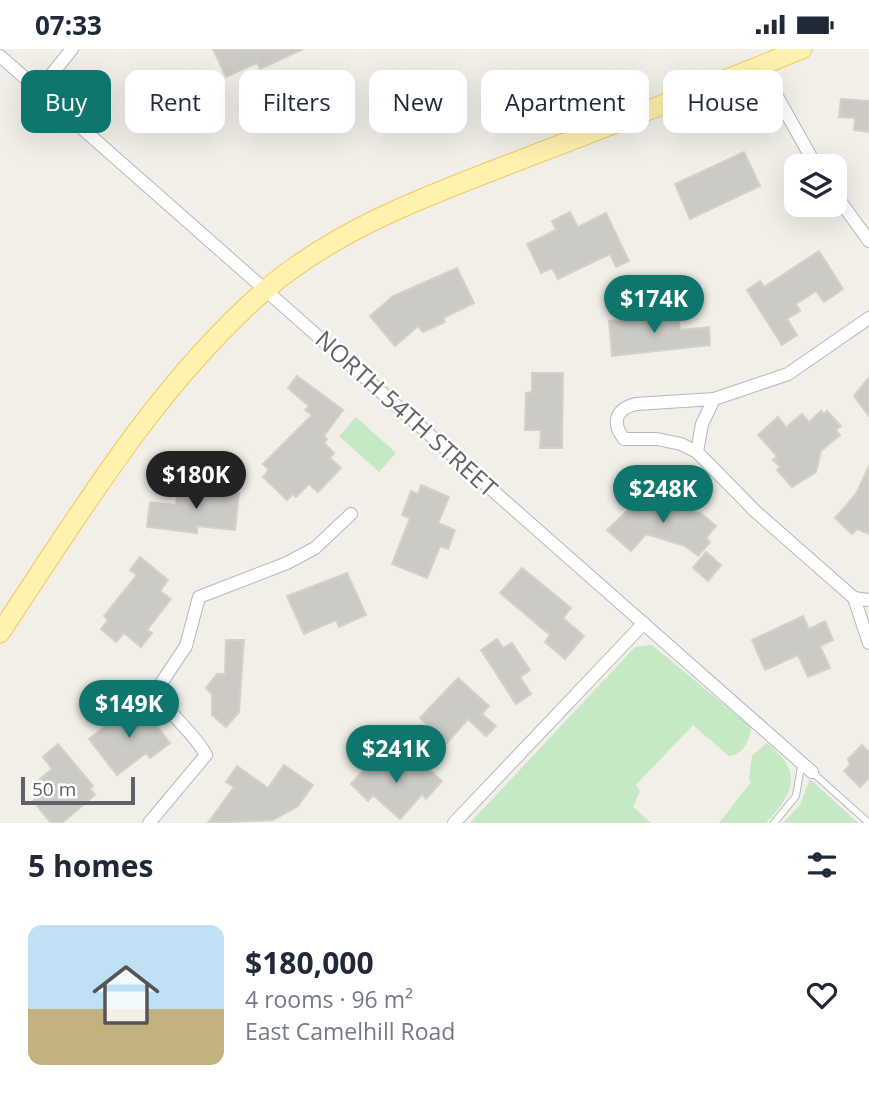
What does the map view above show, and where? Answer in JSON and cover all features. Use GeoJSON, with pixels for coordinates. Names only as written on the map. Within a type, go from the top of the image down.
{"type":"FeatureCollection","features":[{"type":"Feature","properties":{"kind":"main road"},"geometry":{"type":"LineString","coordinates":[[0,633],[152,411],[208,345],[265,290],[318,252],[386,215],[802,49]]}},
{"type":"Feature","properties":{"kind":"street"},"geometry":{"type":"LineString","coordinates":[[55,70],[72,49]]}},
{"type":"Feature","properties":{"kind":"street","name":"NORTH 54TH STREET"},"geometry":{"type":"LineString","coordinates":[[1,60],[21,76]]}},
{"type":"Feature","properties":{"kind":"street"},"geometry":{"type":"LineString","coordinates":[[760,66],[809,154]]}},
{"type":"Feature","properties":{"kind":"street","name":"NORTH 54TH STREET"},"geometry":{"type":"LineString","coordinates":[[88,133],[807,768]]}},
{"type":"Feature","properties":{"kind":"street"},"geometry":{"type":"LineString","coordinates":[[847,211],[869,241]]}},
{"type":"Feature","properties":{"kind":"street"},"geometry":{"type":"LineString","coordinates":[[869,319],[788,374],[714,399],[624,407],[617,416],[616,429],[624,439],[657,439],[681,444],[697,452],[755,510],[854,598],[869,643]]}},
{"type":"Feature","properties":{"kind":"street"},"geometry":{"type":"LineString","coordinates":[[697,452],[702,424],[714,399]]}},
{"type":"Feature","properties":{"kind":"street"},"geometry":{"type":"LineString","coordinates":[[149,823],[206,755],[199,742],[161,700],[158,688],[186,646],[200,597],[287,563],[315,548],[351,514]]}},
{"type":"Feature","properties":{"kind":"street"},"geometry":{"type":"LineString","coordinates":[[854,598],[869,600]]}},
{"type":"Feature","properties":{"kind":"street"},"geometry":{"type":"LineString","coordinates":[[454,823],[644,624]]}},
{"type":"Feature","properties":{"kind":"lane"},"geometry":{"type":"LineString","coordinates":[[774,823],[796,796],[807,768],[869,823]]}},
{"type":"Feature","properties":{"kind":"green space"},"geometry":{"type":"Polygon","coordinates":[[[356,417],[396,453],[379,472],[339,436],[356,417]]]}},
{"type":"Feature","properties":{"kind":"green space"},"geometry":{"type":"Polygon","coordinates":[[[652,645],[751,727],[742,750],[729,756],[693,725],[636,785],[640,791],[633,807],[651,823],[470,823],[635,647],[652,645]]]}},
{"type":"Feature","properties":{"kind":"green space"},"geometry":{"type":"Polygon","coordinates":[[[767,743],[786,763],[791,782],[789,792],[766,823],[719,823],[751,782],[749,779],[752,756],[767,743]]]}},
{"type":"Feature","properties":{"kind":"green space"},"geometry":{"type":"Polygon","coordinates":[[[810,779],[858,823],[783,823],[800,805],[810,779]]]}},
{"type":"Feature","properties":{"kind":"building"},"geometry":{"type":"Polygon","coordinates":[[[213,49],[303,49],[260,69],[257,63],[226,77],[213,49]]]}},
{"type":"Feature","properties":{"kind":"building"},"geometry":{"type":"Polygon","coordinates":[[[841,99],[869,101],[869,132],[854,130],[855,118],[839,117],[841,99]]]}},
{"type":"Feature","properties":{"kind":"building"},"geometry":{"type":"Polygon","coordinates":[[[744,152],[760,186],[690,219],[675,184],[744,152]]]}},
{"type":"Feature","properties":{"kind":"building"},"geometry":{"type":"Polygon","coordinates":[[[570,212],[578,227],[606,213],[629,261],[616,267],[610,254],[558,279],[552,268],[541,273],[527,244],[556,230],[552,221],[570,212]]]}},
{"type":"Feature","properties":{"kind":"building"},"geometry":{"type":"Polygon","coordinates":[[[819,251],[843,289],[824,302],[816,291],[796,304],[800,311],[787,319],[797,335],[782,345],[747,290],[760,281],[764,287],[819,251]]]}},
{"type":"Feature","properties":{"kind":"building"},"geometry":{"type":"Polygon","coordinates":[[[457,268],[474,303],[443,318],[445,322],[423,332],[418,326],[395,346],[370,316],[393,296],[457,268]]]}},
{"type":"Feature","properties":{"kind":"building"},"geometry":{"type":"Polygon","coordinates":[[[678,314],[680,330],[709,327],[710,345],[612,356],[609,321],[678,314]]]}},
{"type":"Feature","properties":{"kind":"building"},"geometry":{"type":"Polygon","coordinates":[[[532,373],[563,373],[562,448],[540,448],[541,430],[525,430],[526,393],[532,392],[532,373]]]}},
{"type":"Feature","properties":{"kind":"building"},"geometry":{"type":"Polygon","coordinates":[[[297,376],[343,410],[324,436],[327,439],[324,443],[334,453],[330,458],[341,468],[318,492],[309,484],[296,497],[293,494],[287,500],[263,477],[269,470],[263,464],[312,415],[305,410],[309,406],[288,388],[297,376]]]}},
{"type":"Feature","properties":{"kind":"building"},"geometry":{"type":"Polygon","coordinates":[[[869,377],[869,416],[854,396],[869,377]]]}},
{"type":"Feature","properties":{"kind":"building"},"geometry":{"type":"Polygon","coordinates":[[[821,411],[824,414],[827,411],[841,426],[836,430],[840,435],[821,451],[816,472],[792,487],[777,470],[780,467],[773,460],[777,456],[758,435],[778,417],[786,427],[802,414],[809,422],[821,411]]]}},
{"type":"Feature","properties":{"kind":"building"},"geometry":{"type":"Polygon","coordinates":[[[869,466],[869,534],[857,529],[852,534],[835,518],[856,494],[869,466]]]}},
{"type":"Feature","properties":{"kind":"building"},"geometry":{"type":"Polygon","coordinates":[[[179,485],[239,493],[235,530],[197,526],[197,533],[147,527],[150,502],[176,505],[179,485]]]}},
{"type":"Feature","properties":{"kind":"building"},"geometry":{"type":"Polygon","coordinates":[[[421,485],[449,497],[438,523],[455,530],[448,549],[440,546],[427,578],[392,564],[410,518],[402,515],[411,491],[418,494],[421,485]]]}},
{"type":"Feature","properties":{"kind":"building"},"geometry":{"type":"Polygon","coordinates":[[[666,497],[687,504],[686,508],[702,514],[716,526],[706,538],[710,542],[698,556],[685,546],[646,534],[631,551],[607,530],[641,498],[660,504],[666,497]]]}},
{"type":"Feature","properties":{"kind":"building"},"geometry":{"type":"Polygon","coordinates":[[[706,552],[721,565],[708,581],[693,568],[706,552]]]}},
{"type":"Feature","properties":{"kind":"building"},"geometry":{"type":"Polygon","coordinates":[[[140,557],[168,580],[160,591],[171,599],[147,630],[152,633],[141,647],[124,633],[116,642],[101,629],[108,620],[104,616],[137,575],[130,570],[140,557]]]}},
{"type":"Feature","properties":{"kind":"building"},"geometry":{"type":"Polygon","coordinates":[[[522,568],[571,608],[563,618],[584,636],[565,659],[545,642],[550,635],[500,593],[522,568]]]}},
{"type":"Feature","properties":{"kind":"building"},"geometry":{"type":"Polygon","coordinates":[[[347,573],[366,615],[339,627],[336,620],[304,634],[287,596],[347,573]]]}},
{"type":"Feature","properties":{"kind":"building"},"geometry":{"type":"Polygon","coordinates":[[[803,616],[809,629],[825,621],[833,640],[820,646],[830,668],[808,677],[798,655],[765,670],[752,640],[803,616]]]}},
{"type":"Feature","properties":{"kind":"building"},"geometry":{"type":"Polygon","coordinates":[[[497,639],[503,648],[512,643],[530,670],[520,677],[531,694],[516,704],[481,650],[497,639]]]}},
{"type":"Feature","properties":{"kind":"building"},"geometry":{"type":"Polygon","coordinates":[[[226,640],[244,640],[239,712],[226,727],[212,715],[212,694],[206,688],[217,674],[225,674],[226,640]]]}},
{"type":"Feature","properties":{"kind":"building"},"geometry":{"type":"Polygon","coordinates":[[[458,678],[489,706],[482,714],[496,726],[486,736],[468,719],[447,743],[420,718],[458,678]]]}},
{"type":"Feature","properties":{"kind":"building"},"geometry":{"type":"Polygon","coordinates":[[[142,707],[170,743],[150,758],[146,753],[117,775],[89,739],[119,715],[124,721],[142,707]]]}},
{"type":"Feature","properties":{"kind":"building"},"geometry":{"type":"Polygon","coordinates":[[[58,744],[93,786],[90,789],[95,795],[62,823],[51,823],[33,801],[48,789],[40,779],[52,769],[43,757],[58,744]]]}},
{"type":"Feature","properties":{"kind":"building"},"geometry":{"type":"Polygon","coordinates":[[[862,745],[869,752],[869,778],[860,787],[844,771],[850,765],[848,759],[862,745]]]}},
{"type":"Feature","properties":{"kind":"building"},"geometry":{"type":"Polygon","coordinates":[[[389,755],[408,772],[419,760],[442,781],[426,799],[422,794],[400,819],[373,795],[368,801],[351,784],[371,762],[378,768],[389,755]]]}},
{"type":"Feature","properties":{"kind":"building"},"geometry":{"type":"Polygon","coordinates":[[[284,765],[313,785],[298,806],[273,820],[208,823],[234,787],[226,782],[237,766],[268,788],[284,765]]]}}]}
